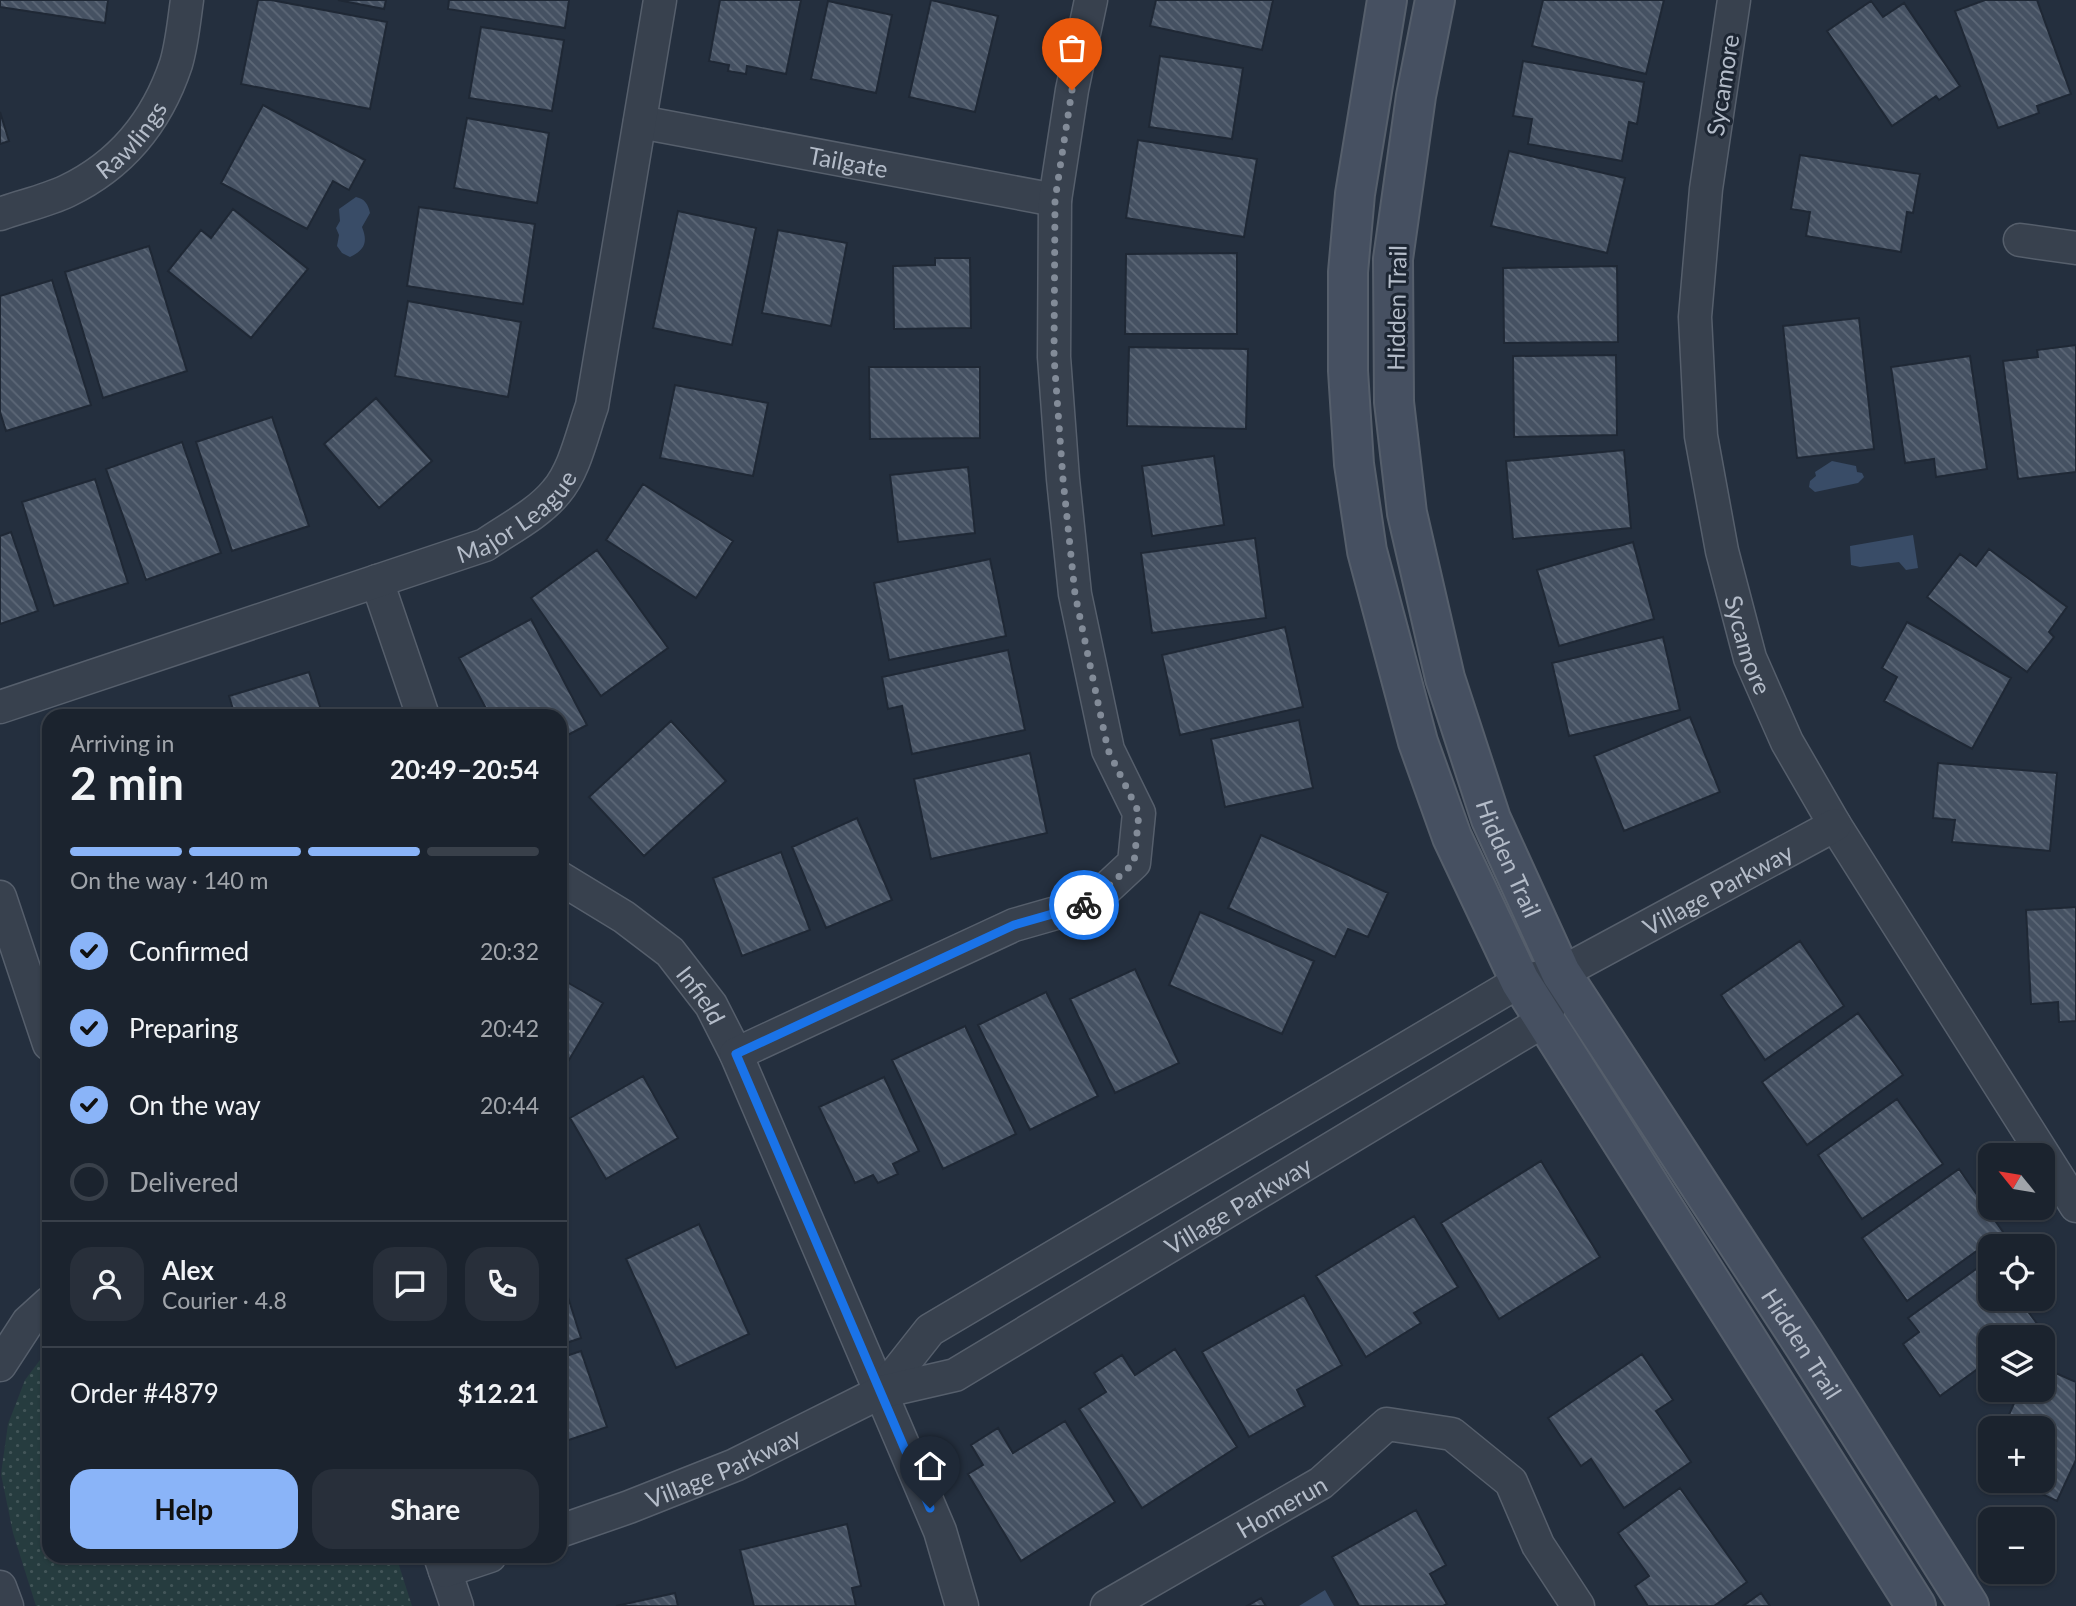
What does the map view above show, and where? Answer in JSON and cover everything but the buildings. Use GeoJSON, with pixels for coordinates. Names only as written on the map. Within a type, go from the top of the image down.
{"type":"FeatureCollection","features":[{"type":"Feature","properties":{"kind":"street","name":"Rawlings"},"geometry":{"type":"LineString","coordinates":[[0,214],[63,193],[89,179],[125,151],[144,130],[176,62],[187,0]]}},
{"type":"Feature","properties":{"kind":"street","name":"Major League"},"geometry":{"type":"LineString","coordinates":[[0,707],[485,545],[537,510],[557,492],[570,468],[592,406],[660,0]]}},
{"type":"Feature","properties":{"kind":"street"},"geometry":{"type":"LineString","coordinates":[[736,1054],[1014,925],[1091,902],[1134,863],[1139,813],[1108,750],[1075,594],[1054,357],[1055,200],[1072,90],[1091,0]]}},
{"type":"Feature","properties":{"kind":"street","name":"Hidden Trail"},"geometry":{"type":"LineString","coordinates":[[1387,0],[1355,194],[1348,272],[1348,371],[1354,464],[1367,551],[1418,742],[1452,837],[1520,981],[1916,1606]]}},
{"type":"Feature","properties":{"kind":"street","name":"Hidden Trail"},"geometry":{"type":"LineString","coordinates":[[1435,0],[1416,96],[1394,259],[1394,402],[1408,513],[1444,678],[1491,819],[1560,974],[1804,1345],[1969,1606]]}},
{"type":"Feature","properties":{"kind":"street","name":"Sycamore"},"geometry":{"type":"LineString","coordinates":[[1734,0],[1706,189],[1695,317],[1701,436],[1722,551],[1750,658],[1787,742],[1835,825],[2076,1206]]}},
{"type":"Feature","properties":{"kind":"street","name":"Tailgate"},"geometry":{"type":"LineString","coordinates":[[640,122],[1055,200]]}},
{"type":"Feature","properties":{"kind":"street"},"geometry":{"type":"LineString","coordinates":[[2020,240],[2076,248]]}},
{"type":"Feature","properties":{"kind":"street"},"geometry":{"type":"LineString","coordinates":[[377,581],[421,709]]}},
{"type":"Feature","properties":{"kind":"street","name":"Village Parkway"},"geometry":{"type":"LineString","coordinates":[[881,1392],[930,1330],[1520,981],[1560,974],[1835,825]]}},
{"type":"Feature","properties":{"kind":"street","name":"Infield"},"geometry":{"type":"LineString","coordinates":[[567,882],[624,917],[670,952],[711,1005],[736,1054],[940,1531],[962,1606]]}},
{"type":"Feature","properties":{"kind":"street"},"geometry":{"type":"LineString","coordinates":[[0,897],[42,1023]]}},
{"type":"Feature","properties":{"kind":"street"},"geometry":{"type":"LineString","coordinates":[[1545,1020],[1560,974]]}},
{"type":"Feature","properties":{"kind":"street","name":"Village Parkway"},"geometry":{"type":"LineString","coordinates":[[567,1529],[734,1465],[881,1392],[955,1375],[1545,1020]]}},
{"type":"Feature","properties":{"kind":"street"},"geometry":{"type":"LineString","coordinates":[[0,1365],[28,1322],[42,1310]]}},
{"type":"Feature","properties":{"kind":"street","name":"Homerun"},"geometry":{"type":"LineString","coordinates":[[1107,1606],[1321,1483],[1387,1423],[1452,1434],[1511,1482],[1538,1545],[1578,1606]]}},
{"type":"Feature","properties":{"kind":"street"},"geometry":{"type":"LineString","coordinates":[[443,1564],[457,1606]]}},
{"type":"Feature","properties":{"kind":"street"},"geometry":{"type":"LineString","coordinates":[[0,1587],[6,1606]]}},
{"type":"Feature","properties":{"kind":"green space"},"geometry":{"type":"Polygon","coordinates":[[[42,1357],[42,1563],[398,1563],[412,1606],[36,1606],[13,1533],[1,1474],[8,1424],[25,1380],[42,1357]]]}},
{"type":"Feature","properties":{"kind":"water"},"geometry":{"type":"Polygon","coordinates":[[[356,197],[366,202],[370,213],[362,227],[364,245],[350,257],[342,253],[337,246],[339,235],[336,228],[340,221],[339,209],[356,197]]]}},
{"type":"Feature","properties":{"kind":"water"},"geometry":{"type":"Polygon","coordinates":[[[1832,461],[1856,466],[1857,472],[1864,477],[1858,483],[1815,492],[1809,487],[1810,481],[1816,476],[1815,472],[1832,461]]]}},
{"type":"Feature","properties":{"kind":"water"},"geometry":{"type":"Polygon","coordinates":[[[1913,535],[1918,568],[1906,570],[1899,562],[1860,567],[1851,565],[1850,546],[1913,535]]]}},
{"type":"Feature","properties":{"kind":"water"},"geometry":{"type":"Polygon","coordinates":[[[1325,1590],[1334,1606],[1299,1606],[1325,1590]]]}},
{"type":"Feature","properties":{"kind":"way so far"},"geometry":{"type":"LineString","coordinates":[[1072,90],[1055,200],[1054,357],[1063,479],[1075,594],[1108,750],[1139,813],[1134,863],[1091,902],[1084,905]]}},
{"type":"Feature","properties":{"kind":"route"},"geometry":{"type":"LineString","coordinates":[[930,1508],[736,1054],[1014,925],[1084,905]]}}]}
